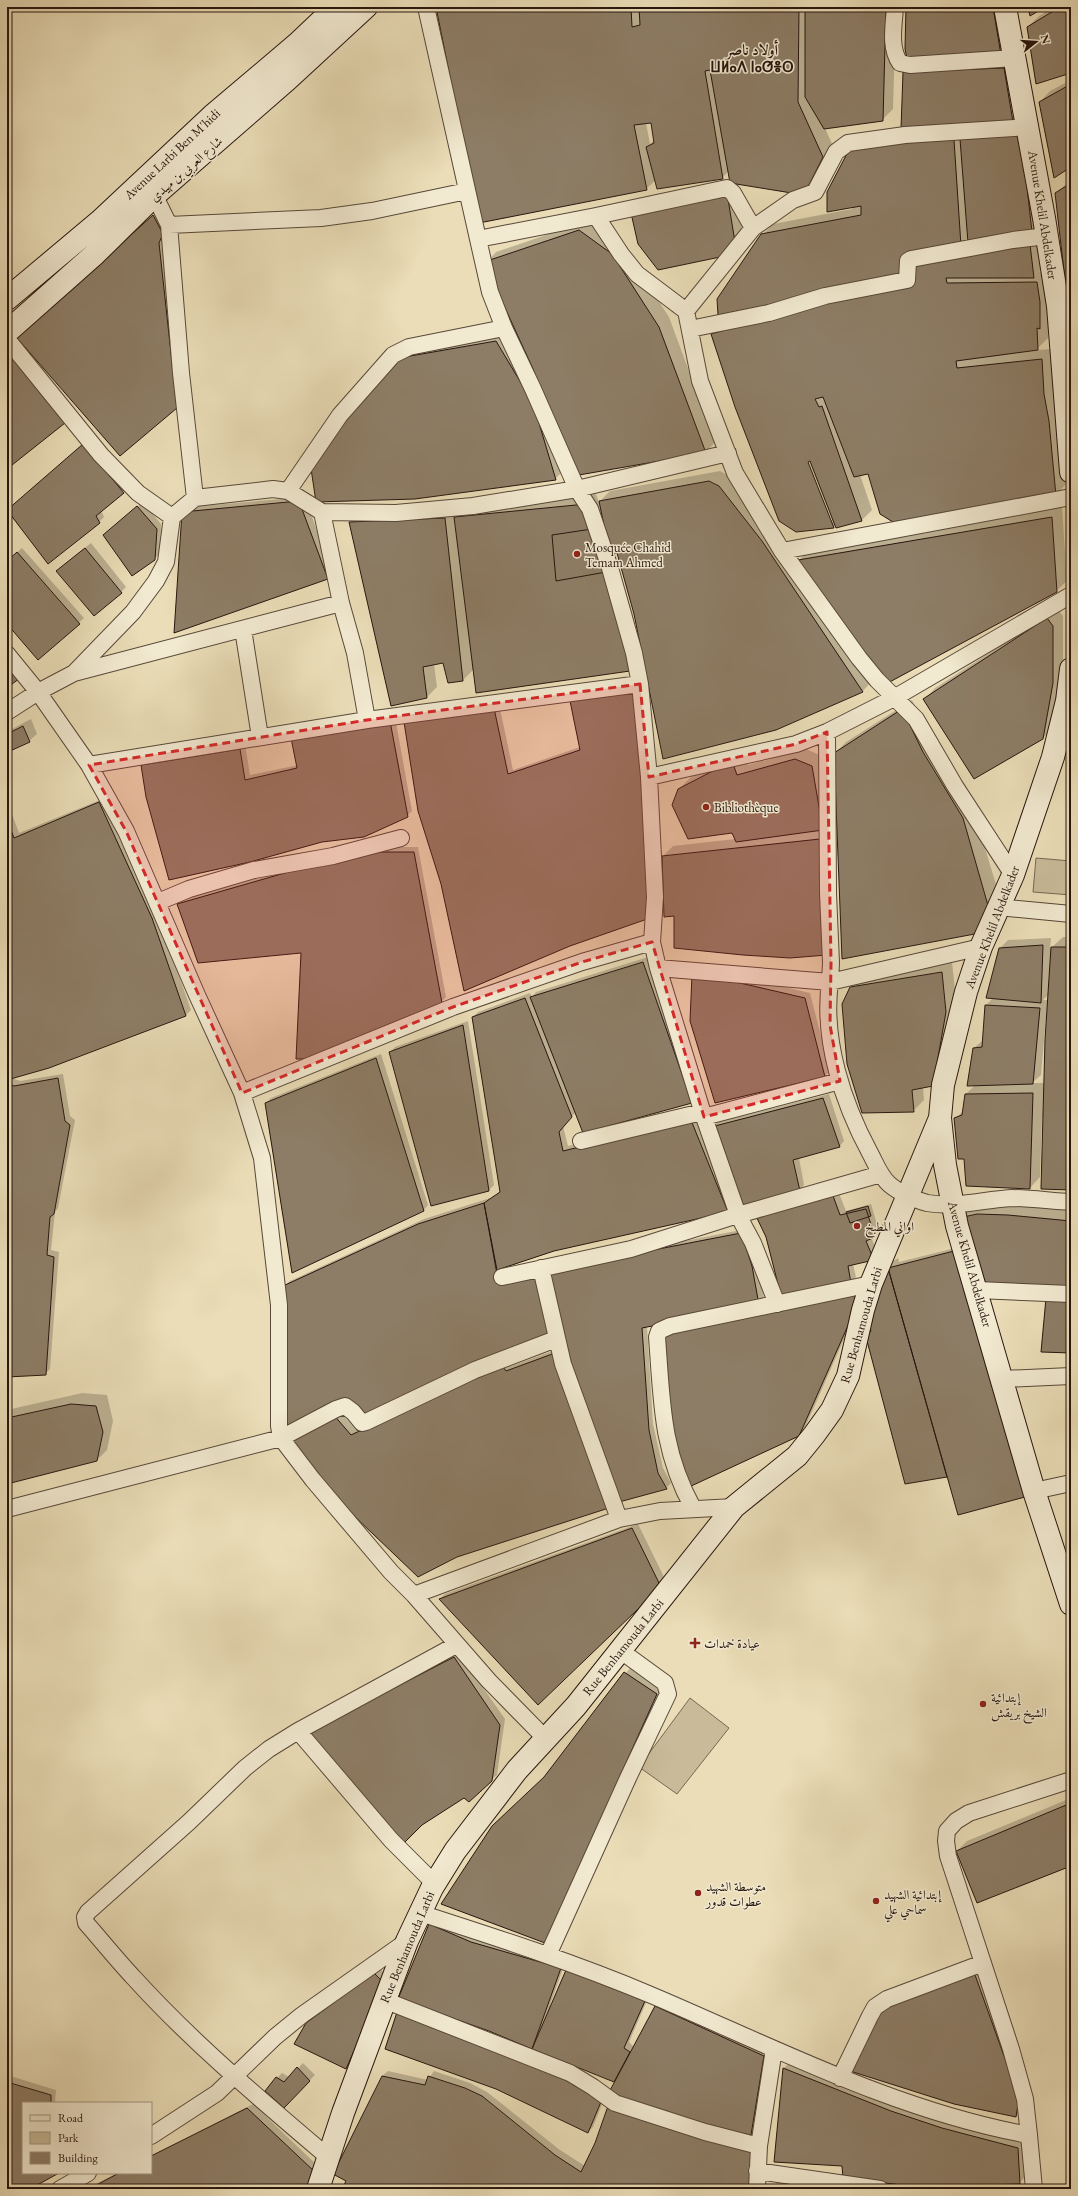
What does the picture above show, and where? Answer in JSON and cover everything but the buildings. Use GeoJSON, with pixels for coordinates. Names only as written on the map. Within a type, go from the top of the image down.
{"type":"FeatureCollection","features":[{"type":"Feature","properties":{"kind":"street","name":"Avenue Larbi Ben M'hidi"},"geometry":{"type":"LineString","coordinates":[[7,299],[100,221],[150,186],[212,116],[297,44],[336,7]]}},
{"type":"Feature","properties":{"kind":"street"},"geometry":{"type":"LineString","coordinates":[[426,7],[490,292],[504,328],[533,389],[577,489],[590,509],[610,568],[640,684],[649,777],[655,897],[652,942],[658,968],[703,1114],[738,1214],[754,1243],[777,1304]]}},
{"type":"Feature","properties":{"kind":"street"},"geometry":{"type":"LineString","coordinates":[[895,7],[893,47],[895,55],[900,63],[910,65],[1015,58]]}},
{"type":"Feature","properties":{"kind":"street","name":"Avenue Khelil Abdelkader"},"geometry":{"type":"LineString","coordinates":[[1005,7],[1028,127],[1058,306],[1071,472]]}},
{"type":"Feature","properties":{"kind":"street","name":"شارع العربي بن مهيدي"},"geometry":{"type":"LineString","coordinates":[[7,332],[96,254],[150,186],[230,130],[363,8]]}},
{"type":"Feature","properties":{"kind":"street"},"geometry":{"type":"LineString","coordinates":[[212,116],[230,130]]}},
{"type":"Feature","properties":{"kind":"street"},"geometry":{"type":"LineString","coordinates":[[686,311],[753,228],[793,200],[815,192],[836,152],[848,143],[905,135],[1028,127]]}},
{"type":"Feature","properties":{"kind":"street"},"geometry":{"type":"LineString","coordinates":[[150,186],[169,225],[178,343],[195,498]]}},
{"type":"Feature","properties":{"kind":"street"},"geometry":{"type":"LineString","coordinates":[[478,239],[727,188],[733,193],[753,228]]}},
{"type":"Feature","properties":{"kind":"street"},"geometry":{"type":"LineString","coordinates":[[169,225],[321,218],[372,211],[467,191]]}},
{"type":"Feature","properties":{"kind":"street"},"geometry":{"type":"LineString","coordinates":[[596,216],[621,254],[637,274],[686,311],[700,381],[734,473],[782,551],[859,658],[876,680],[916,719],[955,786],[1013,875]]}},
{"type":"Feature","properties":{"kind":"street"},"geometry":{"type":"LineString","coordinates":[[690,329],[769,313],[825,296],[907,280],[908,261],[911,259],[1047,236]]}},
{"type":"Feature","properties":{"kind":"street"},"geometry":{"type":"LineString","coordinates":[[288,491],[340,414],[393,355],[409,347],[504,328]]}},
{"type":"Feature","properties":{"kind":"street"},"geometry":{"type":"LineString","coordinates":[[7,339],[101,455],[138,492],[172,516]]}},
{"type":"Feature","properties":{"kind":"street"},"geometry":{"type":"LineString","coordinates":[[74,673],[133,612],[156,581],[166,562],[172,516],[195,498],[273,490],[288,491],[322,512],[396,513],[473,506],[577,489],[728,454]]}},
{"type":"Feature","properties":{"kind":"street"},"geometry":{"type":"LineString","coordinates":[[782,551],[1071,497]]}},
{"type":"Feature","properties":{"kind":"street"},"geometry":{"type":"LineString","coordinates":[[322,512],[341,603],[355,653],[367,720]]}},
{"type":"Feature","properties":{"kind":"street"},"geometry":{"type":"LineString","coordinates":[[649,777],[796,744],[827,732],[894,698],[1071,595]]}},
{"type":"Feature","properties":{"kind":"street"},"geometry":{"type":"LineString","coordinates":[[7,712],[38,692],[74,673],[341,603]]}},
{"type":"Feature","properties":{"kind":"street"},"geometry":{"type":"LineString","coordinates":[[243,629],[260,736]]}},
{"type":"Feature","properties":{"kind":"street"},"geometry":{"type":"LineString","coordinates":[[7,654],[38,692],[89,765],[126,831],[158,902],[196,995],[242,1093],[262,1158],[266,1191],[278,1305],[279,1426],[281,1438],[303,1468],[347,1521],[414,1595],[456,1645],[545,1738]]}},
{"type":"Feature","properties":{"kind":"street","name":"Avenue Khelil Abdelkader"},"geometry":{"type":"LineString","coordinates":[[1071,669],[1067,701],[1053,757],[1013,875],[981,947],[955,1033],[943,1085],[940,1118],[952,1206],[1034,1491],[1071,1604]]}},
{"type":"Feature","properties":{"kind":"street"},"geometry":{"type":"LineString","coordinates":[[89,765],[260,736],[367,720],[640,684]]}},
{"type":"Feature","properties":{"kind":"street"},"geometry":{"type":"LineString","coordinates":[[827,732],[828,893],[831,963],[828,997],[830,1025],[840,1081],[850,1113],[881,1174],[890,1184],[908,1196],[925,1203],[952,1206],[982,1200],[1013,1198],[1071,1202]]}},
{"type":"Feature","properties":{"kind":"street"},"geometry":{"type":"LineString","coordinates":[[158,902],[188,889],[254,870],[348,852],[401,838]]}},
{"type":"Feature","properties":{"kind":"street"},"geometry":{"type":"LineString","coordinates":[[998,907],[1071,914]]}},
{"type":"Feature","properties":{"kind":"street"},"geometry":{"type":"LineString","coordinates":[[242,1093],[460,1005],[582,962],[652,942]]}},
{"type":"Feature","properties":{"kind":"street"},"geometry":{"type":"LineString","coordinates":[[658,968],[830,982],[981,947]]}},
{"type":"Feature","properties":{"kind":"street"},"geometry":{"type":"LineString","coordinates":[[581,1141],[703,1114],[840,1081]]}},
{"type":"Feature","properties":{"kind":"street","name":"Rue Benhamouda Larbi"},"geometry":{"type":"LineString","coordinates":[[318,2189],[384,2000],[407,1941],[420,1912],[455,1851],[517,1770],[576,1706],[621,1651],[734,1507],[796,1456],[832,1410],[848,1376],[863,1310],[871,1284],[940,1118]]}},
{"type":"Feature","properties":{"kind":"street"},"geometry":{"type":"LineString","coordinates":[[502,1277],[631,1249],[738,1214],[881,1174]]}},
{"type":"Feature","properties":{"kind":"street"},"geometry":{"type":"LineString","coordinates":[[541,1268],[556,1339],[577,1406],[619,1519]]}},
{"type":"Feature","properties":{"kind":"street"},"geometry":{"type":"LineString","coordinates":[[693,1508],[677,1476],[666,1438],[660,1380],[658,1334],[663,1328],[670,1326],[871,1284]]}},
{"type":"Feature","properties":{"kind":"street"},"geometry":{"type":"LineString","coordinates":[[977,1290],[1071,1294]]}},
{"type":"Feature","properties":{"kind":"street"},"geometry":{"type":"LineString","coordinates":[[7,1509],[281,1438],[336,1408],[344,1406],[353,1412],[362,1423],[366,1422],[475,1370],[556,1339]]}},
{"type":"Feature","properties":{"kind":"street"},"geometry":{"type":"LineString","coordinates":[[1003,1379],[1071,1376]]}},
{"type":"Feature","properties":{"kind":"street"},"geometry":{"type":"LineString","coordinates":[[1034,1491],[1071,1483]]}},
{"type":"Feature","properties":{"kind":"street"},"geometry":{"type":"LineString","coordinates":[[414,1595],[619,1519],[660,1511],[693,1508],[734,1507]]}},
{"type":"Feature","properties":{"kind":"street"},"geometry":{"type":"LineString","coordinates":[[328,2157],[235,2077],[133,1978],[86,1923],[85,1917],[88,1912],[189,1822],[245,1768],[298,1731],[456,1645]]}},
{"type":"Feature","properties":{"kind":"street"},"geometry":{"type":"LineString","coordinates":[[548,1955],[628,1778],[668,1694],[665,1683],[621,1651]]}},
{"type":"Feature","properties":{"kind":"street"},"geometry":{"type":"LineString","coordinates":[[298,1731],[391,1840],[435,1884]]}},
{"type":"Feature","properties":{"kind":"street"},"geometry":{"type":"LineString","coordinates":[[1034,2189],[1029,2135],[1021,2083],[948,1856],[946,1841],[947,1831],[956,1821],[969,1813],[1071,1780]]}},
{"type":"Feature","properties":{"kind":"street"},"geometry":{"type":"LineString","coordinates":[[420,1912],[548,1955],[650,1995],[840,2078],[985,2127],[1029,2135]]}},
{"type":"Feature","properties":{"kind":"street"},"geometry":{"type":"LineString","coordinates":[[152,2135],[217,2093],[275,2037],[302,2015],[407,1941]]}},
{"type":"Feature","properties":{"kind":"street"},"geometry":{"type":"LineString","coordinates":[[840,2078],[875,2007],[887,1999],[983,1963]]}},
{"type":"Feature","properties":{"kind":"street"},"geometry":{"type":"LineString","coordinates":[[384,2000],[570,2073],[615,2103],[706,2132],[758,2146]]}},
{"type":"Feature","properties":{"kind":"street"},"geometry":{"type":"LineString","coordinates":[[757,2189],[758,2146],[774,2049]]}},
{"type":"Feature","properties":{"kind":"street"},"geometry":{"type":"LineString","coordinates":[[757,2171],[842,2187],[880,2189]]}},
{"type":"Feature","properties":{"kind":"street"},"geometry":{"type":"LineString","coordinates":[[60,2189],[86,2174]]}},
{"type":"Feature","properties":{"kind":"highlighted area"},"geometry":{"type":"Polygon","coordinates":[[[640,684],[649,777],[796,744],[827,732],[831,963],[830,1025],[840,1081],[704,1117],[652,942],[582,962],[453,1007],[242,1093],[126,831],[89,765],[367,720],[640,684]]]}},
{"type":"Feature","properties":{"kind":"green space"},"geometry":{"type":"Polygon","coordinates":[[[1036,858],[1071,861],[1071,895],[1033,892],[1036,858]]]}},
{"type":"Feature","properties":{"kind":"green space"},"geometry":{"type":"Polygon","coordinates":[[[690,1698],[729,1728],[677,1794],[639,1767],[690,1698]]]}},
{"type":"Feature","properties":{"kind":"place","name":"Mosquée Chahid Temam Ahmed"},"geometry":{"type":"Point","coordinates":[577,554]}},
{"type":"Feature","properties":{"kind":"place","name":"Bibliothèque"},"geometry":{"type":"Point","coordinates":[706,807]}},
{"type":"Feature","properties":{"kind":"place","name":"اواني المطبخ"},"geometry":{"type":"Point","coordinates":[857,1226]}},
{"type":"Feature","properties":{"kind":"place","name":"عيادة خمدات"},"geometry":{"type":"Point","coordinates":[695,1643]}},
{"type":"Feature","properties":{"kind":"place","name":"إبتدائية الشيخ بريقش"},"geometry":{"type":"Point","coordinates":[983,1704]}},
{"type":"Feature","properties":{"kind":"place","name":"متوسطة الشهيد عطوات قدور"},"geometry":{"type":"Point","coordinates":[698,1893]}},
{"type":"Feature","properties":{"kind":"place","name":"إبتدائية الشهيد سماحي علي"},"geometry":{"type":"Point","coordinates":[876,1901]}},
{"type":"Feature","properties":{"kind":"district","name":"أولاد ناصر ⵡⵍⴰⴷ ⵏⴰⵚⴻⵔ"},"geometry":{"type":"Point","coordinates":[752,58]}}]}
